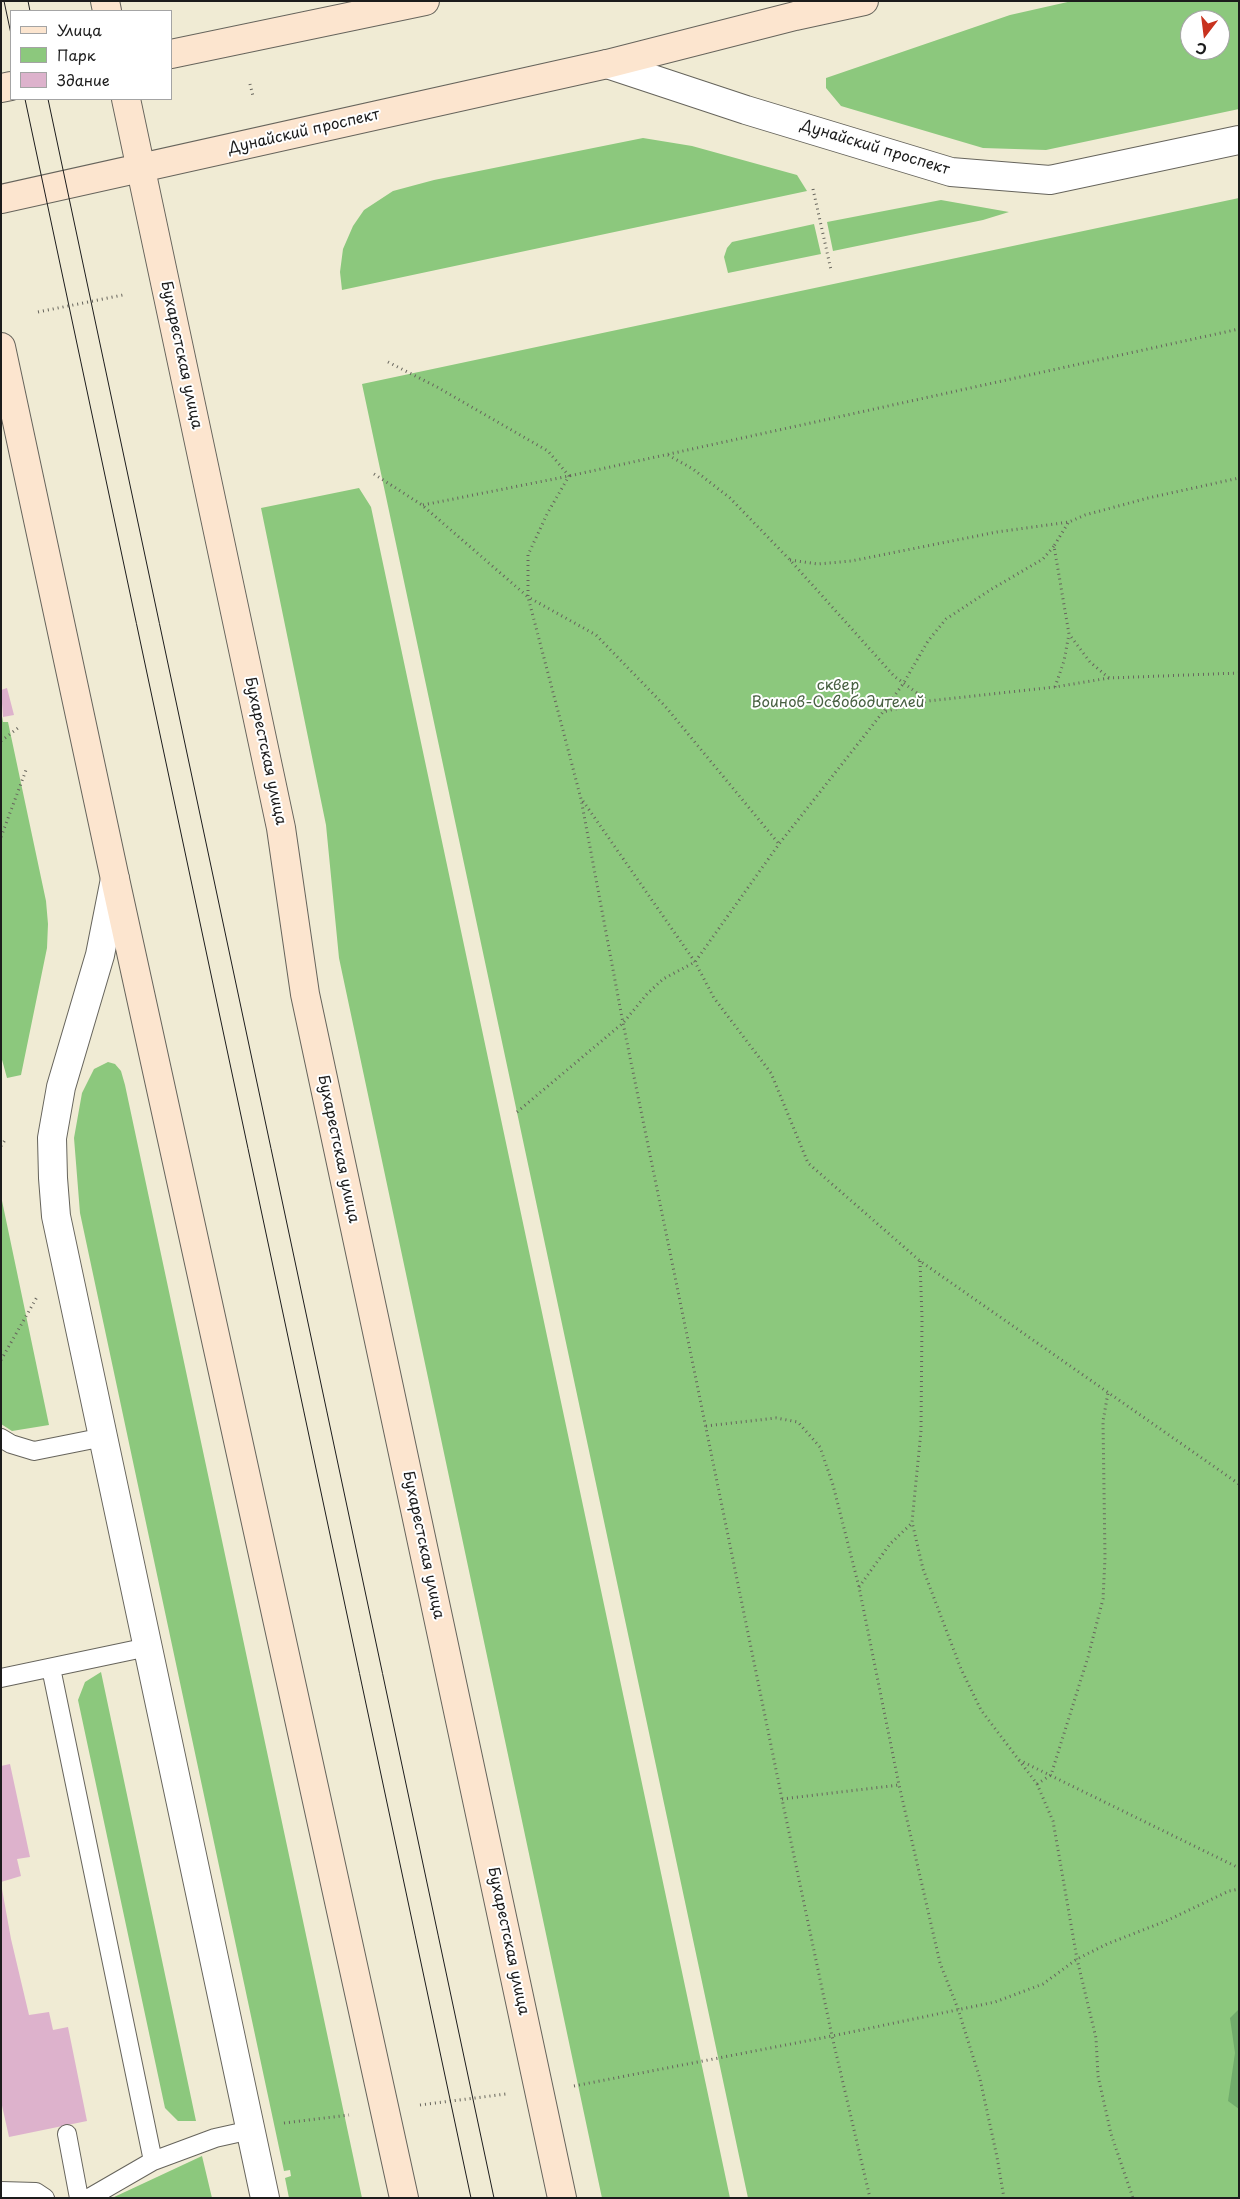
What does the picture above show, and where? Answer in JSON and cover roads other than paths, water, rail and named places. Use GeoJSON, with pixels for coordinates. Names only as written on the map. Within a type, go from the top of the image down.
{"type":"FeatureCollection","features":[{"type":"Feature","properties":{"kind":"main road"},"geometry":{"type":"LineString","coordinates":[[172,54],[425,1]]}},
{"type":"Feature","properties":{"kind":"main road","name":"Дунайский проспект"},"geometry":{"type":"LineString","coordinates":[[1,199],[607,64],[794,16],[864,1]]}},
{"type":"Feature","properties":{"kind":"main road","name":"Бухарестская улица"},"geometry":{"type":"LineString","coordinates":[[126,100],[281,828],[305,994],[562,2198]]}},
{"type":"Feature","properties":{"kind":"main road"},"geometry":{"type":"LineString","coordinates":[[1,347],[115,879],[404,2198]]}},
{"type":"Feature","properties":{"kind":"street","name":"Дунайский проспект"},"geometry":{"type":"LineString","coordinates":[[607,64],[746,110],[951,172],[1050,180],[1239,140]]}},
{"type":"Feature","properties":{"kind":"street"},"geometry":{"type":"LineString","coordinates":[[115,879],[100,955],[61,1087],[52,1138],[52,1178],[56,1216],[265,2198]]}},
{"type":"Feature","properties":{"kind":"lane"},"geometry":{"type":"LineString","coordinates":[[1,1438],[11,1444],[34,1451],[104,1438]]}},
{"type":"Feature","properties":{"kind":"lane"},"geometry":{"type":"LineString","coordinates":[[1,1678],[148,1647]]}},
{"type":"Feature","properties":{"kind":"lane"},"geometry":{"type":"LineString","coordinates":[[51,1668],[153,2161]]}},
{"type":"Feature","properties":{"kind":"lane"},"geometry":{"type":"LineString","coordinates":[[89,2198],[153,2161],[215,2138],[251,2130]]}},
{"type":"Feature","properties":{"kind":"lane"},"geometry":{"type":"LineString","coordinates":[[67,2134],[79,2198]]}},
{"type":"Feature","properties":{"kind":"lane"},"geometry":{"type":"LineString","coordinates":[[1,2191],[36,2192],[46,2198]]}},
{"type":"Feature","properties":{"kind":"tram line"},"geometry":{"type":"LineString","coordinates":[[4,1],[10,29]]}},
{"type":"Feature","properties":{"kind":"tram line"},"geometry":{"type":"LineString","coordinates":[[28,1],[30,10]]}},
{"type":"Feature","properties":{"kind":"tram line"},"geometry":{"type":"LineString","coordinates":[[25,100],[471,2198]]}},
{"type":"Feature","properties":{"kind":"tram line"},"geometry":{"type":"LineString","coordinates":[[48,100],[494,2198]]}},
{"type":"Feature","properties":{"kind":"park label","name":"сквер Воинов-Освободителей"},"geometry":{"type":"Point","coordinates":[838,694]}}]}
